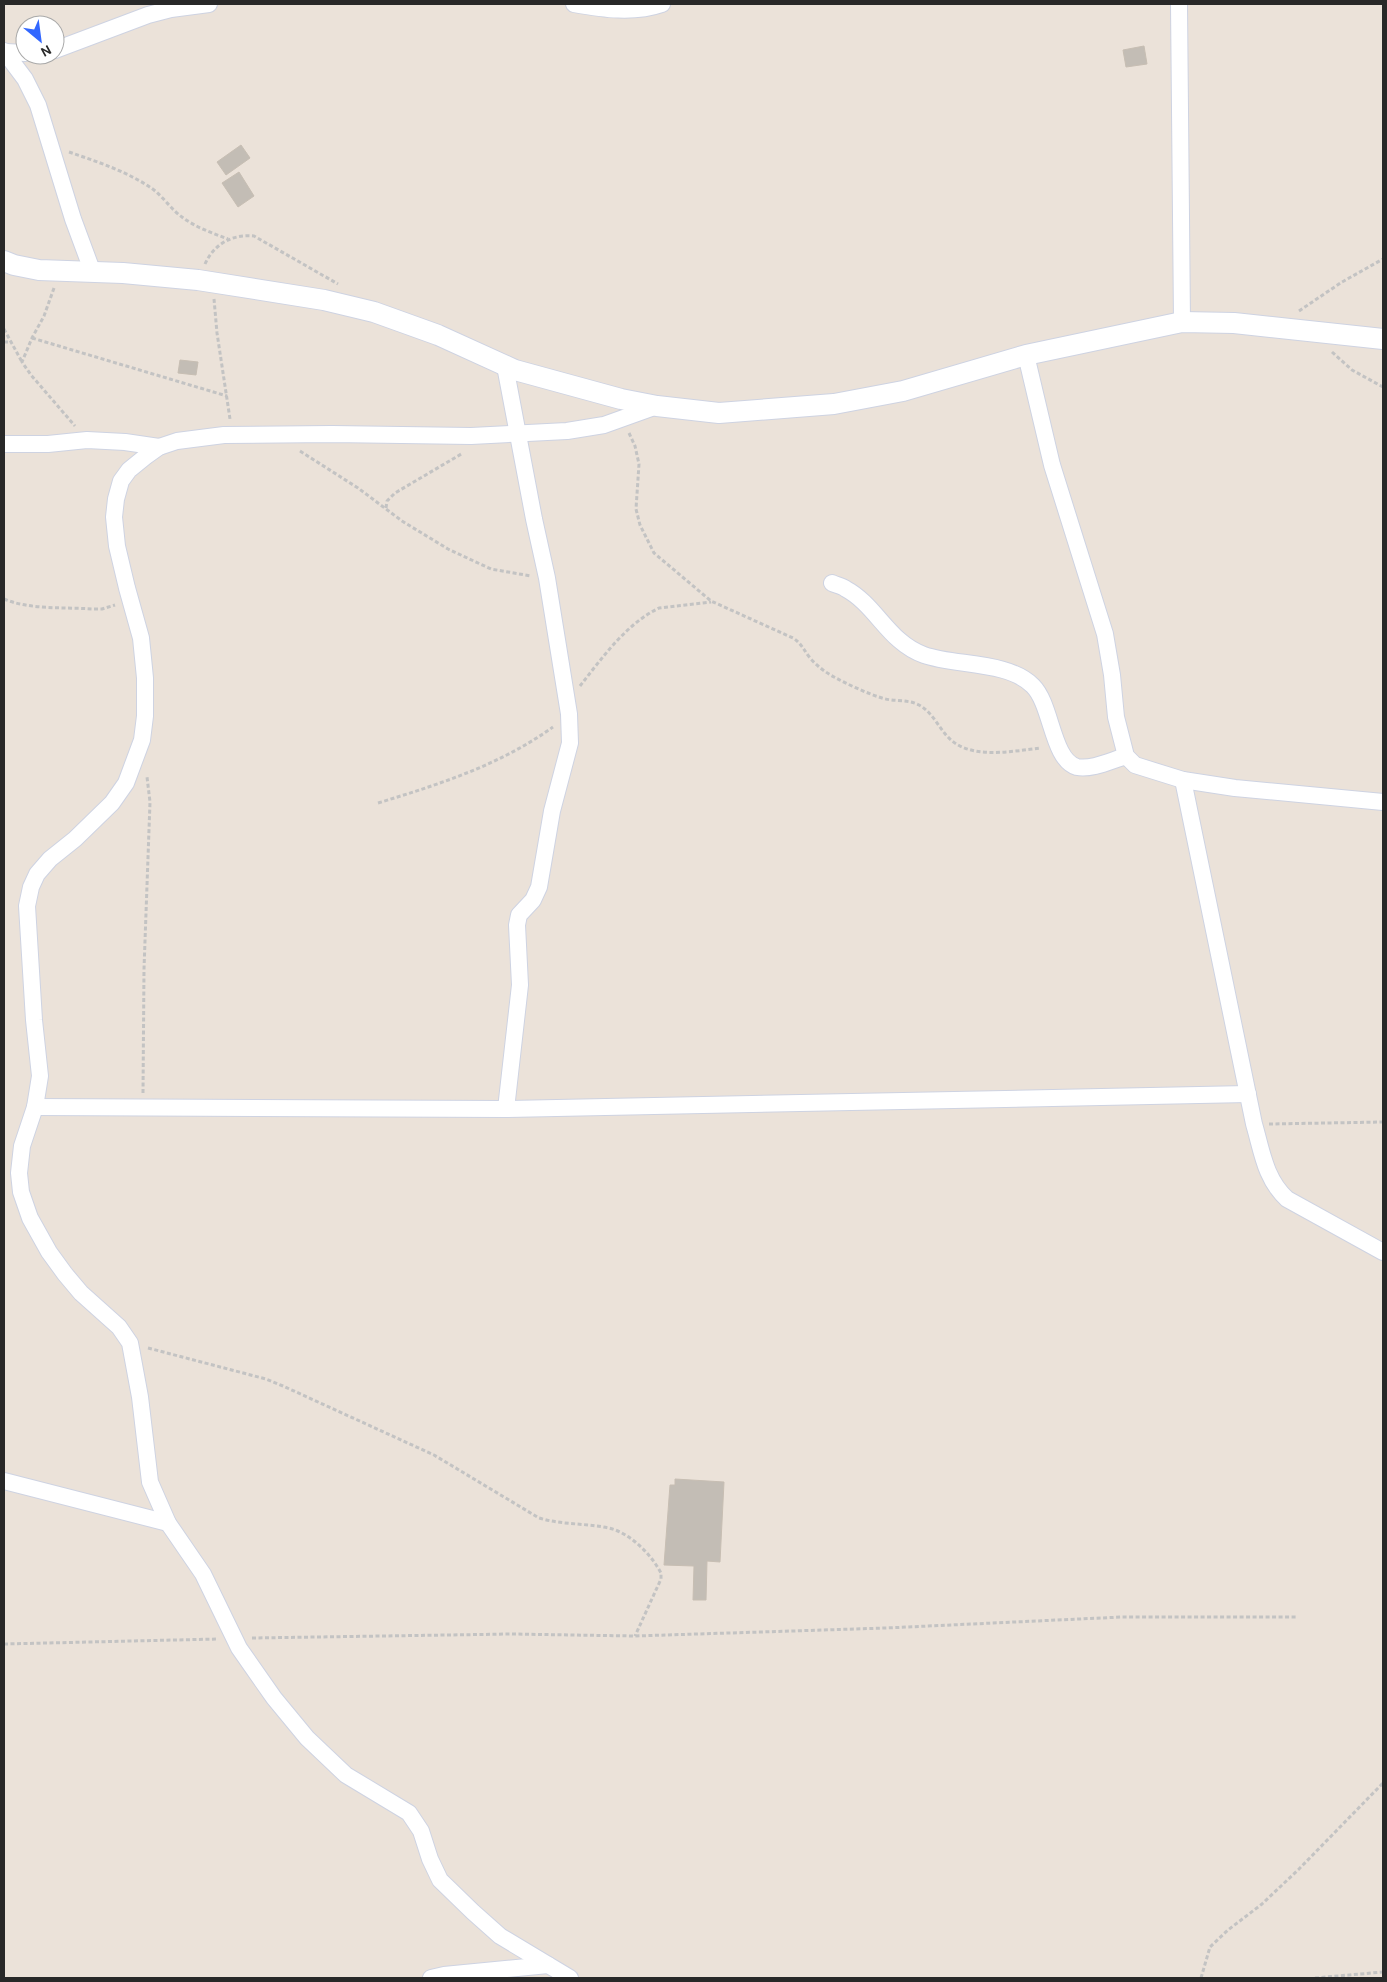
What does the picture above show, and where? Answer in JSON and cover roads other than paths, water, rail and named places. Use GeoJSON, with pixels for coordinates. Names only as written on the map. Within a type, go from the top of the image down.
{"type":"FeatureCollection","features":[{"type":"Feature","properties":{"kind":"street"},"geometry":{"type":"LineString","coordinates":[[65,46],[148,15],[170,9],[209,4]]}},
{"type":"Feature","properties":{"kind":"street"},"geometry":{"type":"LineString","coordinates":[[574,4],[604,9],[632,10],[662,4]]}},
{"type":"Feature","properties":{"kind":"street"},"geometry":{"type":"LineString","coordinates":[[1179,4],[1182,322]]}},
{"type":"Feature","properties":{"kind":"street"},"geometry":{"type":"LineString","coordinates":[[5,52],[25,80],[38,105],[73,218],[93,272]]}},
{"type":"Feature","properties":{"kind":"street"},"geometry":{"type":"LineString","coordinates":[[4,261],[28,268],[123,273],[205,281],[324,300],[374,312],[438,335],[505,366],[621,399],[657,406],[719,413],[834,404],[903,391],[1026,355],[1182,322],[1234,323],[1383,339]]}},
{"type":"Feature","properties":{"kind":"street"},"geometry":{"type":"LineString","coordinates":[[1026,355],[1052,465],[1105,634],[1112,675],[1116,717],[1126,756],[1135,765],[1183,780],[1235,788],[1383,802]]}},
{"type":"Feature","properties":{"kind":"street"},"geometry":{"type":"LineString","coordinates":[[505,366],[547,578],[568,708],[570,743],[552,811],[543,872],[533,900],[519,914],[517,925],[520,985],[506,1109]]}},
{"type":"Feature","properties":{"kind":"street"},"geometry":{"type":"LineString","coordinates":[[570,1978],[500,1936],[440,1880],[430,1860],[421,1831],[409,1814],[346,1775],[307,1738],[274,1698],[239,1648],[203,1574],[168,1524],[150,1482],[140,1396],[130,1343],[119,1327],[81,1293],[64,1274],[30,1218],[21,1192],[19,1173],[22,1146],[36,1107],[40,1076],[34,1020],[28,906],[31,887],[37,874],[50,859],[75,839],[112,803],[126,783],[142,740],[145,678],[140,638],[129,599],[114,517],[121,481],[129,470],[159,447],[177,442],[233,434],[479,436],[567,431],[604,425],[657,406]]}},
{"type":"Feature","properties":{"kind":"street"},"geometry":{"type":"LineString","coordinates":[[4,444],[48,444],[86,440],[125,442],[159,447]]}},
{"type":"Feature","properties":{"kind":"street"},"geometry":{"type":"LineString","coordinates":[[832,584],[847,589],[903,645],[924,655],[1019,676],[1032,685],[1042,696],[1058,746],[1065,758],[1077,767],[1092,766],[1126,756]]}},
{"type":"Feature","properties":{"kind":"street"},"geometry":{"type":"LineString","coordinates":[[1183,780],[1254,1124],[1267,1172],[1276,1189],[1287,1199],[1383,1252]]}},
{"type":"Feature","properties":{"kind":"street"},"geometry":{"type":"LineString","coordinates":[[36,1107],[506,1109],[1248,1094]]}},
{"type":"Feature","properties":{"kind":"street"},"geometry":{"type":"LineString","coordinates":[[4,1481],[168,1524]]}},
{"type":"Feature","properties":{"kind":"street"},"geometry":{"type":"LineString","coordinates":[[431,1978],[444,1975],[548,1965]]}}]}
